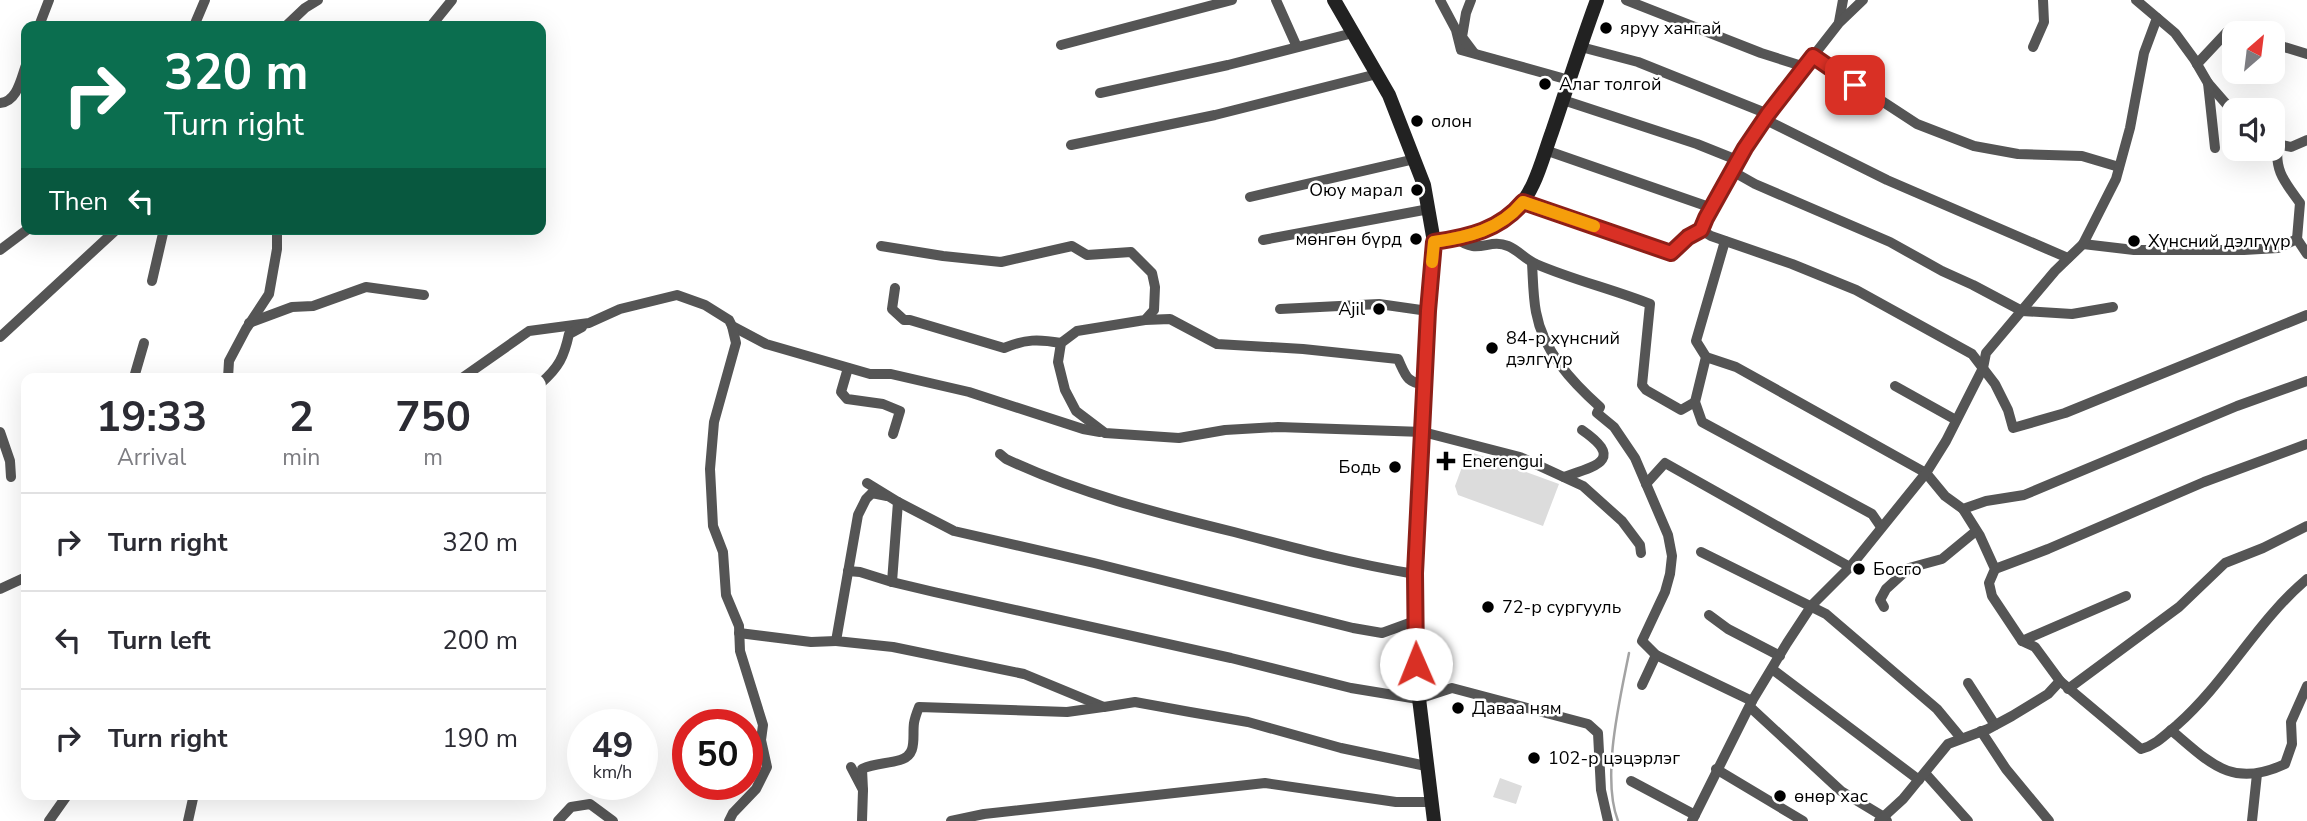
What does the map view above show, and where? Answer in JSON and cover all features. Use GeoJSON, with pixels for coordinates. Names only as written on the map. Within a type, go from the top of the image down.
{"type":"FeatureCollection","features":[{"type":"Feature","properties":{"kind":"main road"},"geometry":{"type":"LineString","coordinates":[[1334,0],[1389,95],[1415,159],[1429,209],[1434,242],[1415,573],[1418,699],[1434,821]]}},
{"type":"Feature","properties":{"kind":"main road"},"geometry":{"type":"LineString","coordinates":[[1434,242],[1473,235],[1495,225],[1523,202],[1545,150],[1597,0]]}},
{"type":"Feature","properties":{"kind":"street"},"geometry":{"type":"LineString","coordinates":[[40,21],[49,0]]}},
{"type":"Feature","properties":{"kind":"street"},"geometry":{"type":"LineString","coordinates":[[196,21],[205,0]]}},
{"type":"Feature","properties":{"kind":"street"},"geometry":{"type":"LineString","coordinates":[[291,21],[318,0]]}},
{"type":"Feature","properties":{"kind":"street"},"geometry":{"type":"LineString","coordinates":[[435,21],[452,0]]}},
{"type":"Feature","properties":{"kind":"street"},"geometry":{"type":"LineString","coordinates":[[1061,45],[1195,5],[1232,0]]}},
{"type":"Feature","properties":{"kind":"street"},"geometry":{"type":"LineString","coordinates":[[1276,0],[1297,47]]}},
{"type":"Feature","properties":{"kind":"street"},"geometry":{"type":"LineString","coordinates":[[1440,0],[1455,30],[1461,50],[1569,80]]}},
{"type":"Feature","properties":{"kind":"street"},"geometry":{"type":"LineString","coordinates":[[1471,0],[1465,13],[1462,37],[1474,53]]}},
{"type":"Feature","properties":{"kind":"street"},"geometry":{"type":"LineString","coordinates":[[1626,0],[1761,53],[1805,67]]}},
{"type":"Feature","properties":{"kind":"street"},"geometry":{"type":"LineString","coordinates":[[1839,23],[1843,0]]}},
{"type":"Feature","properties":{"kind":"street"},"geometry":{"type":"LineString","coordinates":[[1523,202],[1671,253],[1688,237],[1701,230],[1737,160],[1766,116],[1839,23],[1863,0]]}},
{"type":"Feature","properties":{"kind":"street"},"geometry":{"type":"LineString","coordinates":[[2033,47],[2044,22],[2043,0]]}},
{"type":"Feature","properties":{"kind":"street"},"geometry":{"type":"LineString","coordinates":[[2136,0],[2175,33],[2222,99]]}},
{"type":"Feature","properties":{"kind":"street"},"geometry":{"type":"LineString","coordinates":[[1632,781],[1694,818],[1716,769],[1751,704],[1812,605],[1850,567],[1926,473],[1946,441],[1983,368],[1986,353],[2055,271],[2083,244],[2116,179],[2130,128],[2144,53],[2157,18]]}},
{"type":"Feature","properties":{"kind":"street"},"geometry":{"type":"LineString","coordinates":[[1100,93],[1353,33]]}},
{"type":"Feature","properties":{"kind":"street"},"geometry":{"type":"LineString","coordinates":[[2197,64],[2222,37]]}},
{"type":"Feature","properties":{"kind":"street"},"geometry":{"type":"LineString","coordinates":[[1581,47],[1638,62],[1766,116],[1887,180],[2068,258]]}},
{"type":"Feature","properties":{"kind":"street"},"geometry":{"type":"LineString","coordinates":[[2286,48],[2307,54]]}},
{"type":"Feature","properties":{"kind":"street"},"geometry":{"type":"LineString","coordinates":[[1813,56],[1917,124],[1974,146],[2018,154],[2082,156],[2119,167]]}},
{"type":"Feature","properties":{"kind":"street"},"geometry":{"type":"LineString","coordinates":[[1071,145],[1215,115],[1377,74]]}},
{"type":"Feature","properties":{"kind":"street"},"geometry":{"type":"LineString","coordinates":[[0,103],[7,103],[13,97],[21,77]]}},
{"type":"Feature","properties":{"kind":"street"},"geometry":{"type":"LineString","coordinates":[[2208,83],[2215,148]]}},
{"type":"Feature","properties":{"kind":"street"},"geometry":{"type":"LineString","coordinates":[[1563,100],[1698,144],[1737,160]]}},
{"type":"Feature","properties":{"kind":"street"},"geometry":{"type":"LineString","coordinates":[[2285,145],[2291,147],[2307,140]]}},
{"type":"Feature","properties":{"kind":"street"},"geometry":{"type":"LineString","coordinates":[[1545,150],[1712,208]]}},
{"type":"Feature","properties":{"kind":"street"},"geometry":{"type":"LineString","coordinates":[[1250,197],[1415,159]]}},
{"type":"Feature","properties":{"kind":"street"},"geometry":{"type":"LineString","coordinates":[[2275,161],[2281,177],[2300,203],[2297,239],[2307,254]]}},
{"type":"Feature","properties":{"kind":"street"},"geometry":{"type":"LineString","coordinates":[[1732,171],[1755,184],[1891,242],[2022,311],[2072,314],[2113,307]]}},
{"type":"Feature","properties":{"kind":"street"},"geometry":{"type":"LineString","coordinates":[[1263,240],[1429,209]]}},
{"type":"Feature","properties":{"kind":"street"},"geometry":{"type":"LineString","coordinates":[[1701,230],[1857,290],[1972,354],[1995,384],[2008,410],[2013,428],[2065,413],[2307,315]]}},
{"type":"Feature","properties":{"kind":"street"},"geometry":{"type":"LineString","coordinates":[[0,250],[21,234]]}},
{"type":"Feature","properties":{"kind":"street"},"geometry":{"type":"LineString","coordinates":[[0,337],[110,235]]}},
{"type":"Feature","properties":{"kind":"street"},"geometry":{"type":"LineString","coordinates":[[152,281],[163,235]]}},
{"type":"Feature","properties":{"kind":"street"},"geometry":{"type":"LineString","coordinates":[[228,373],[229,361],[249,323],[269,294],[277,235]]}},
{"type":"Feature","properties":{"kind":"street"},"geometry":{"type":"LineString","coordinates":[[1456,238],[1469,247],[1506,245],[1532,263],[1650,304],[1643,385],[1646,390],[1681,410],[1695,402]]}},
{"type":"Feature","properties":{"kind":"street"},"geometry":{"type":"LineString","coordinates":[[2083,244],[2134,250],[2244,250],[2278,248],[2297,239]]}},
{"type":"Feature","properties":{"kind":"street"},"geometry":{"type":"LineString","coordinates":[[1725,241],[1696,341],[1706,357],[1736,367],[1926,473],[1945,496],[1963,509],[1995,569]]}},
{"type":"Feature","properties":{"kind":"street"},"geometry":{"type":"LineString","coordinates":[[881,246],[1001,262],[1072,246],[1087,255],[1131,252],[1152,273],[1156,286],[1154,310],[1145,320]]}},
{"type":"Feature","properties":{"kind":"street"},"geometry":{"type":"LineString","coordinates":[[1532,263],[1536,315],[1557,361],[1574,384],[1601,407],[1597,414],[1614,427],[1635,458],[1668,535],[1672,555],[1670,574],[1665,592],[1642,641],[1656,655],[1751,704],[1841,791],[1883,819],[1948,744],[1994,725],[2064,685],[2179,607],[2225,563],[2307,526]]}},
{"type":"Feature","properties":{"kind":"street"},"geometry":{"type":"LineString","coordinates":[[249,323],[292,307],[313,306],[366,287],[424,295]]}},
{"type":"Feature","properties":{"kind":"street"},"geometry":{"type":"LineString","coordinates":[[895,288],[892,309],[904,320],[1004,348],[1018,342],[1037,339],[1061,343]]}},
{"type":"Feature","properties":{"kind":"street"},"geometry":{"type":"LineString","coordinates":[[546,378],[564,357],[569,334],[621,309],[677,295],[705,305],[729,320],[733,326],[736,343],[714,422],[710,469],[711,506],[713,526],[723,552],[726,595],[739,626],[740,651],[764,725],[761,740],[767,767],[756,789],[733,813],[729,821]]}},
{"type":"Feature","properties":{"kind":"street"},"geometry":{"type":"LineString","coordinates":[[1280,309],[1379,304],[1428,311]]}},
{"type":"Feature","properties":{"kind":"street"},"geometry":{"type":"LineString","coordinates":[[1105,433],[1076,411],[1065,390],[1058,362],[1061,343],[1077,331],[1145,320],[1170,319],[1217,344],[1303,349],[1398,359],[1407,379],[1425,385]]}},
{"type":"Feature","properties":{"kind":"street"},"geometry":{"type":"LineString","coordinates":[[469,373],[529,331],[589,323]]}},
{"type":"Feature","properties":{"kind":"street"},"geometry":{"type":"LineString","coordinates":[[733,326],[766,344],[848,368],[870,374],[891,374],[969,392],[1083,429],[1105,433],[1180,438],[1225,430],[1278,427],[1423,432],[1520,457],[1583,486],[1622,521],[1640,545],[1641,553]]}},
{"type":"Feature","properties":{"kind":"street"},"geometry":{"type":"LineString","coordinates":[[1542,329],[1554,331]]}},
{"type":"Feature","properties":{"kind":"street"},"geometry":{"type":"LineString","coordinates":[[135,373],[144,343]]}},
{"type":"Feature","properties":{"kind":"street"},"geometry":{"type":"LineString","coordinates":[[1706,357],[1695,402],[1702,422],[1872,514],[1881,527]]}},
{"type":"Feature","properties":{"kind":"street"},"geometry":{"type":"LineString","coordinates":[[848,368],[841,392],[843,395],[847,399],[883,404],[900,411],[893,435]]}},
{"type":"Feature","properties":{"kind":"street"},"geometry":{"type":"LineString","coordinates":[[1963,509],[1986,501],[2024,495],[2236,406],[2307,382]]}},
{"type":"Feature","properties":{"kind":"street"},"geometry":{"type":"LineString","coordinates":[[1895,386],[1956,420]]}},
{"type":"Feature","properties":{"kind":"street"},"geometry":{"type":"LineString","coordinates":[[1564,477],[1600,464],[1604,459],[1597,442],[1582,430]]}},
{"type":"Feature","properties":{"kind":"street"},"geometry":{"type":"LineString","coordinates":[[0,432],[10,461],[11,477]]}},
{"type":"Feature","properties":{"kind":"street"},"geometry":{"type":"LineString","coordinates":[[2307,444],[2204,482],[2048,550],[1995,569],[1989,583],[1992,596],[2022,641],[2035,647],[2064,685],[2141,749],[2153,746],[2195,709],[2285,600],[2307,579]]}},
{"type":"Feature","properties":{"kind":"street"},"geometry":{"type":"LineString","coordinates":[[1000,454],[1075,489],[1366,566],[1415,573]]}},
{"type":"Feature","properties":{"kind":"street"},"geometry":{"type":"LineString","coordinates":[[1646,484],[1665,463],[1850,567]]}},
{"type":"Feature","properties":{"kind":"street"},"geometry":{"type":"LineString","coordinates":[[867,484],[954,531],[1341,625],[1382,632],[1415,621]]}},
{"type":"Feature","properties":{"kind":"street"},"geometry":{"type":"LineString","coordinates":[[836,640],[858,515],[872,493],[887,496]]}},
{"type":"Feature","properties":{"kind":"street"},"geometry":{"type":"LineString","coordinates":[[892,582],[898,502]]}},
{"type":"Feature","properties":{"kind":"street"},"geometry":{"type":"LineString","coordinates":[[1884,607],[1880,600],[1886,589],[1909,568],[1942,559],[1976,530]]}},
{"type":"Feature","properties":{"kind":"street"},"geometry":{"type":"LineString","coordinates":[[1701,552],[1826,614],[1937,709],[1961,738]]}},
{"type":"Feature","properties":{"kind":"street"},"geometry":{"type":"LineString","coordinates":[[848,571],[1351,688],[1418,699],[1452,688],[1593,727],[1598,733],[1601,790],[1608,821]]}},
{"type":"Feature","properties":{"kind":"street"},"geometry":{"type":"LineString","coordinates":[[0,589],[21,582]]}},
{"type":"Feature","properties":{"kind":"street"},"geometry":{"type":"LineString","coordinates":[[2022,641],[2126,596]]}},
{"type":"Feature","properties":{"kind":"street"},"geometry":{"type":"LineString","coordinates":[[1709,615],[1728,629],[1780,656]]}},
{"type":"Feature","properties":{"kind":"street"},"geometry":{"type":"LineString","coordinates":[[739,633],[811,642],[836,640],[893,647],[1024,674],[1104,707]]}},
{"type":"Feature","properties":{"kind":"street"},"geometry":{"type":"LineString","coordinates":[[1642,684],[1656,655]]}},
{"type":"Feature","properties":{"kind":"street"},"geometry":{"type":"LineString","coordinates":[[1772,669],[1922,776],[1968,821]]}},
{"type":"Feature","properties":{"kind":"street"},"geometry":{"type":"LineString","coordinates":[[1968,682],[1994,725]]}},
{"type":"Feature","properties":{"kind":"street"},"geometry":{"type":"LineString","coordinates":[[2171,730],[2218,768],[2235,774],[2257,774],[2285,764],[2292,744],[2291,722],[2307,686]]}},
{"type":"Feature","properties":{"kind":"street"},"geometry":{"type":"LineString","coordinates":[[862,821],[862,769],[909,756],[913,747],[914,719],[919,707],[1067,712],[1135,702],[1248,722],[1341,748],[1426,766]]}},
{"type":"Feature","properties":{"kind":"street"},"geometry":{"type":"LineString","coordinates":[[1981,731],[2006,769],[2049,821]]}},
{"type":"Feature","properties":{"kind":"street"},"geometry":{"type":"LineString","coordinates":[[851,767],[863,790]]}},
{"type":"Feature","properties":{"kind":"street"},"geometry":{"type":"LineString","coordinates":[[1716,769],[1803,821]]}},
{"type":"Feature","properties":{"kind":"street"},"geometry":{"type":"LineString","coordinates":[[2252,821],[2257,774]]}},
{"type":"Feature","properties":{"kind":"street"},"geometry":{"type":"LineString","coordinates":[[951,821],[984,814],[1265,783],[1396,802],[1432,802]]}},
{"type":"Feature","properties":{"kind":"street"},"geometry":{"type":"LineString","coordinates":[[49,821],[64,800]]}},
{"type":"Feature","properties":{"kind":"street"},"geometry":{"type":"LineString","coordinates":[[188,821],[193,800]]}},
{"type":"Feature","properties":{"kind":"street"},"geometry":{"type":"LineString","coordinates":[[558,821],[571,807],[590,804],[612,821]]}},
{"type":"Feature","properties":{"kind":"shaded area"},"geometry":{"type":"Polygon","coordinates":[[[1468,451],[1559,484],[1543,526],[1458,495],[1455,486],[1468,451]]]}},
{"type":"Feature","properties":{"kind":"shaded area"},"geometry":{"type":"Polygon","coordinates":[[[1500,778],[1522,786],[1516,804],[1493,797],[1500,778]]]}},
{"type":"Feature","properties":{"kind":"waterway"},"geometry":{"type":"LineString","coordinates":[[1618,821],[1613,803],[1612,761],[1617,715],[1629,653]]}},
{"type":"Feature","properties":{"kind":"slow traffic"},"geometry":{"type":"LineString","coordinates":[[1432,262],[1434,242],[1481,232],[1507,218],[1523,202],[1594,226]]}},
{"type":"Feature","properties":{"kind":"place","name":"яруу хангай"},"geometry":{"type":"Point","coordinates":[1606,28]}},
{"type":"Feature","properties":{"kind":"place","name":"Алаг толгой"},"geometry":{"type":"Point","coordinates":[1545,84]}},
{"type":"Feature","properties":{"kind":"place","name":"олон"},"geometry":{"type":"Point","coordinates":[1417,121]}},
{"type":"Feature","properties":{"kind":"place","name":"Оюу марал"},"geometry":{"type":"Point","coordinates":[1417,190]}},
{"type":"Feature","properties":{"kind":"place","name":"мөнгөн бүрд"},"geometry":{"type":"Point","coordinates":[1416,239]}},
{"type":"Feature","properties":{"kind":"place","name":"Хүнсний дэлгүүр"},"geometry":{"type":"Point","coordinates":[2134,241]}},
{"type":"Feature","properties":{"kind":"place","name":"Ajil"},"geometry":{"type":"Point","coordinates":[1379,309]}},
{"type":"Feature","properties":{"kind":"place","name":"84-р хүнсний дэлгүүр"},"geometry":{"type":"Point","coordinates":[1492,348]}},
{"type":"Feature","properties":{"kind":"place","name":"Enerengui"},"geometry":{"type":"Point","coordinates":[1446,461]}},
{"type":"Feature","properties":{"kind":"place","name":"Бодь"},"geometry":{"type":"Point","coordinates":[1395,467]}},
{"type":"Feature","properties":{"kind":"place","name":"Босго"},"geometry":{"type":"Point","coordinates":[1859,569]}},
{"type":"Feature","properties":{"kind":"place","name":"72-р сургууль"},"geometry":{"type":"Point","coordinates":[1488,607]}},
{"type":"Feature","properties":{"kind":"place","name":"Даваа ням"},"geometry":{"type":"Point","coordinates":[1458,708]}},
{"type":"Feature","properties":{"kind":"place","name":"102-р цэцэрлэг"},"geometry":{"type":"Point","coordinates":[1534,758]}},
{"type":"Feature","properties":{"kind":"place","name":"өнөр хас"},"geometry":{"type":"Point","coordinates":[1780,796]}},
{"type":"Feature","properties":{"kind":"route"},"geometry":{"type":"LineString","coordinates":[[1416,664],[1415,573],[1434,242],[1481,232],[1507,218],[1523,202],[1671,253],[1688,237],[1701,230],[1737,160],[1768,114],[1813,56],[1855,85]]}}]}
